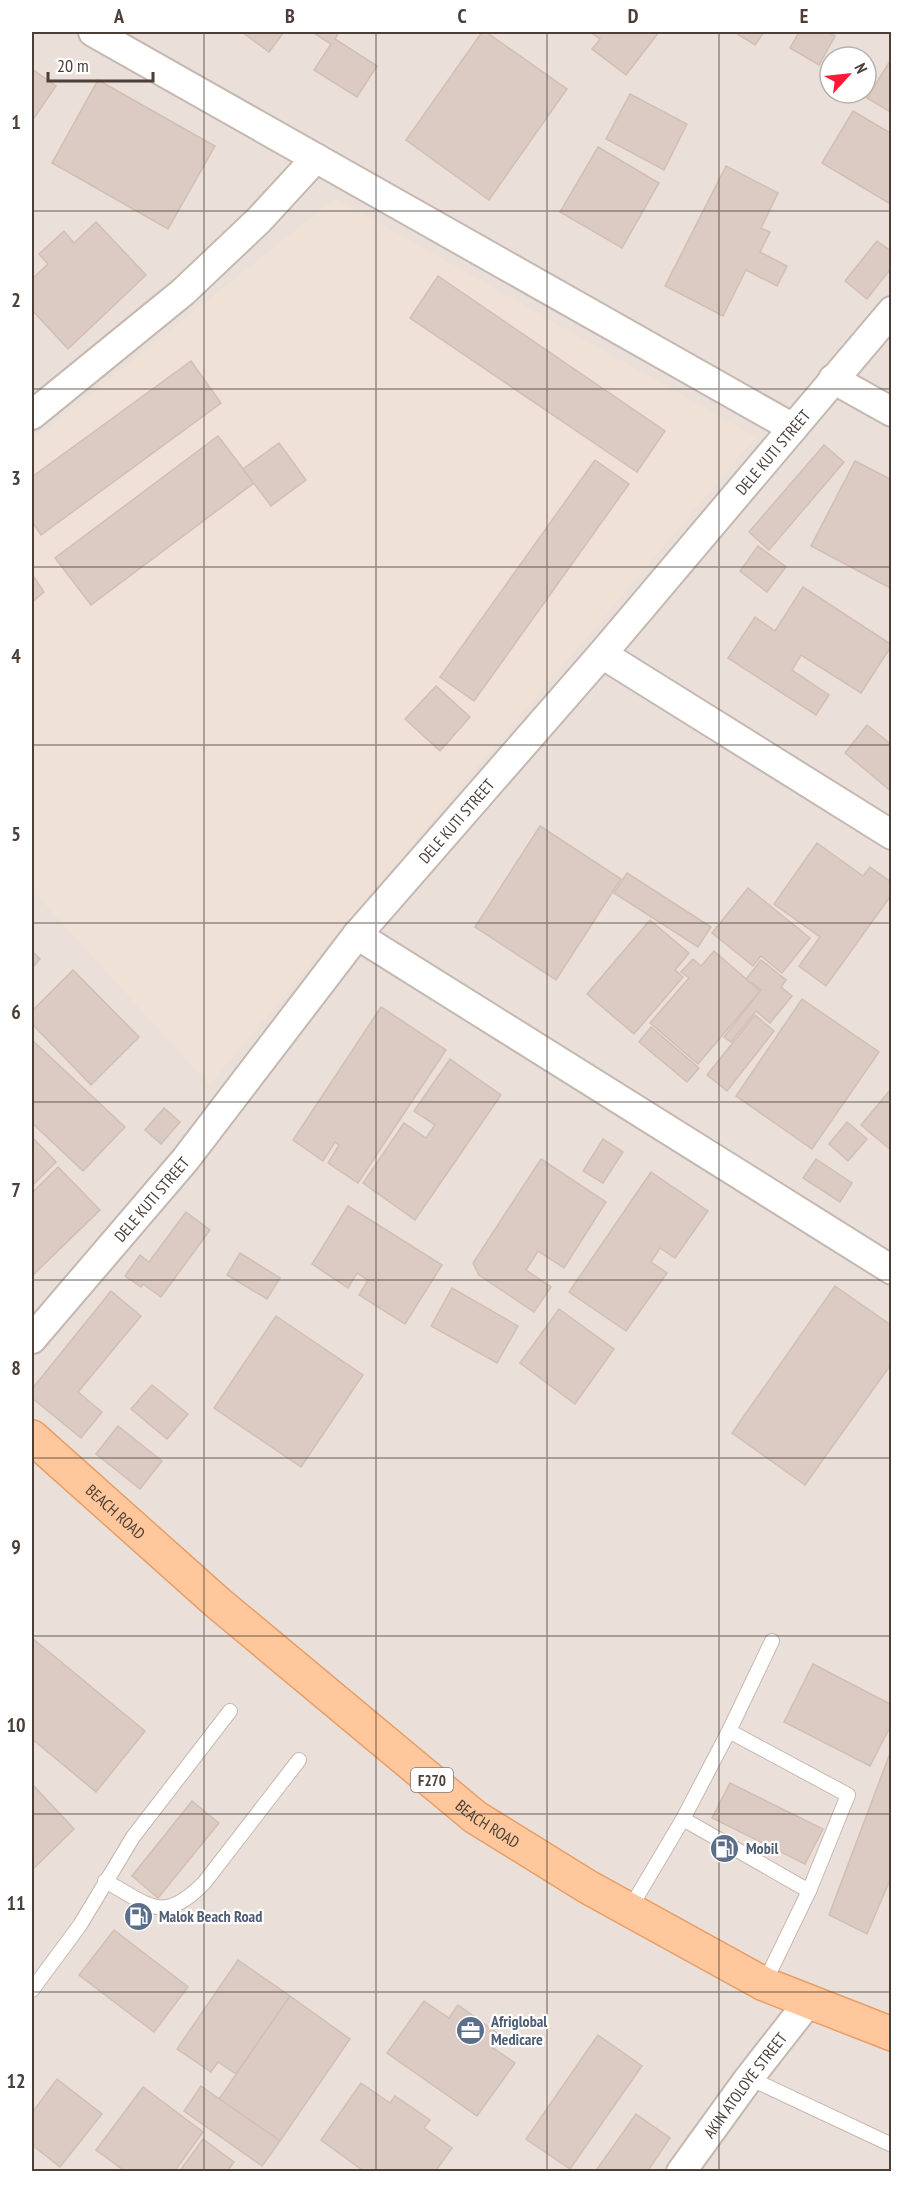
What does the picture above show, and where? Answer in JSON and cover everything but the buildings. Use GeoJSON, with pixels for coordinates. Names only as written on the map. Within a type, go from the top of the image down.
{"type":"FeatureCollection","features":[{"type":"Feature","properties":{"kind":"main road","name":"BEACH ROAD"},"geometry":{"type":"LineString","coordinates":[[32,1437],[218,1603],[476,1816],[588,1887],[764,1984],[810,2000],[891,2034]]}},
{"type":"Feature","properties":{"kind":"street"},"geometry":{"type":"LineString","coordinates":[[93,32],[793,428]]}},
{"type":"Feature","properties":{"kind":"street"},"geometry":{"type":"LineString","coordinates":[[32,415],[183,292],[259,220],[316,158]]}},
{"type":"Feature","properties":{"kind":"street","name":"DELE KUTI STREET"},"geometry":{"type":"LineString","coordinates":[[32,1339],[185,1160],[357,935],[602,654],[891,310]]}},
{"type":"Feature","properties":{"kind":"street"},"geometry":{"type":"LineString","coordinates":[[833,378],[891,412]]}},
{"type":"Feature","properties":{"kind":"street"},"geometry":{"type":"LineString","coordinates":[[602,654],[891,835]]}},
{"type":"Feature","properties":{"kind":"street"},"geometry":{"type":"LineString","coordinates":[[357,935],[891,1270]]}},
{"type":"Feature","properties":{"kind":"street","name":"AKIN ATOLOYE STREET"},"geometry":{"type":"LineString","coordinates":[[681,2172],[749,2078],[810,2000]]}},
{"type":"Feature","properties":{"kind":"lane"},"geometry":{"type":"LineString","coordinates":[[629,1910],[683,1819],[772,1641]]}},
{"type":"Feature","properties":{"kind":"lane"},"geometry":{"type":"LineString","coordinates":[[32,1990],[80,1925],[133,1837],[230,1711]]}},
{"type":"Feature","properties":{"kind":"lane"},"geometry":{"type":"LineString","coordinates":[[729,1731],[848,1795],[809,1891],[764,1984]]}},
{"type":"Feature","properties":{"kind":"lane"},"geometry":{"type":"LineString","coordinates":[[105,1881],[157,1908],[172,1907],[190,1896],[204,1883],[299,1760]]}},
{"type":"Feature","properties":{"kind":"lane"},"geometry":{"type":"LineString","coordinates":[[683,1819],[809,1891]]}},
{"type":"Feature","properties":{"kind":"lane"},"geometry":{"type":"LineString","coordinates":[[749,2078],[891,2145]]}},
{"type":"Feature","properties":{"kind":"shaded area"},"geometry":{"type":"Polygon","coordinates":[[[32,32],[891,32],[891,2171],[32,2171],[32,32]]]}},
{"type":"Feature","properties":{"kind":"shaded area"},"geometry":{"type":"Polygon","coordinates":[[[335,198],[756,437],[209,1085],[32,890],[32,441],[335,198]]]}},
{"type":"Feature","properties":{"kind":"place","name":"Mobil"},"geometry":{"type":"Point","coordinates":[725,1848]}},
{"type":"Feature","properties":{"kind":"place","name":"Malok Beach Road"},"geometry":{"type":"Point","coordinates":[138,1916]}},
{"type":"Feature","properties":{"kind":"place","name":"Afriglobal Medicare"},"geometry":{"type":"Point","coordinates":[470,2030]}}]}
